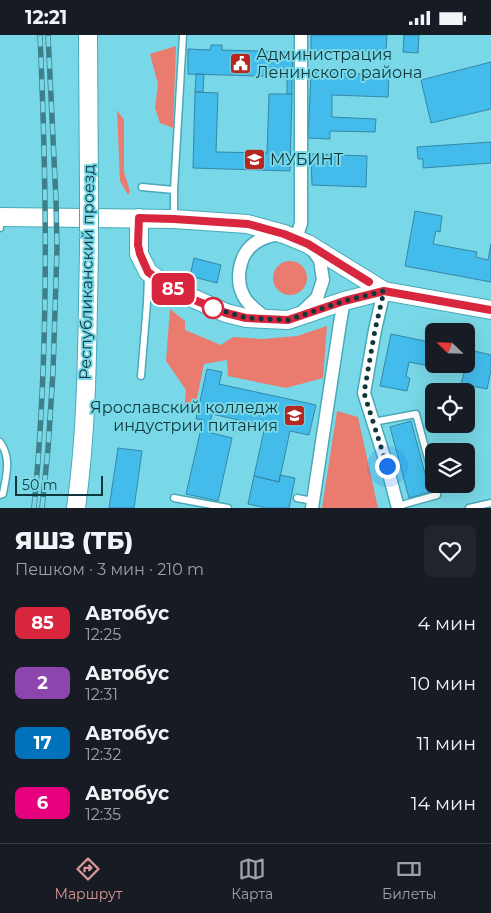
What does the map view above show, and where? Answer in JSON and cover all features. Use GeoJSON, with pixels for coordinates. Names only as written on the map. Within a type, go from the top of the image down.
{"type":"FeatureCollection","features":[{"type":"Feature","properties":{"kind":"street","name":"Республиканский проезд"},"geometry":{"type":"LineString","coordinates":[[76,508],[85,420],[89,252],[88,35]]}},
{"type":"Feature","properties":{"kind":"street"},"geometry":{"type":"LineString","coordinates":[[296,239],[301,223],[301,35]]}},
{"type":"Feature","properties":{"kind":"street"},"geometry":{"type":"LineString","coordinates":[[0,217],[139,224]]}},
{"type":"Feature","properties":{"kind":"street"},"geometry":{"type":"LineString","coordinates":[[0,227],[139,224],[174,219],[248,224],[296,239],[384,291],[491,310]]}},
{"type":"Feature","properties":{"kind":"street"},"geometry":{"type":"LineString","coordinates":[[139,224],[140,254],[148,272],[170,288],[211,307],[246,318],[288,320],[344,301],[384,291]]}},
{"type":"Feature","properties":{"kind":"street"},"geometry":{"type":"LineString","coordinates":[[268,320],[245,299],[240,285],[239,271],[244,256],[254,243],[268,236],[296,239],[320,260],[323,279],[317,299],[304,311],[288,320]]}},
{"type":"Feature","properties":{"kind":"street"},"geometry":{"type":"LineString","coordinates":[[384,291],[364,393],[398,507]]}},
{"type":"Feature","properties":{"kind":"street"},"geometry":{"type":"LineString","coordinates":[[312,504],[344,301]]}},
{"type":"Feature","properties":{"kind":"lane"},"geometry":{"type":"LineString","coordinates":[[174,219],[183,35]]}},
{"type":"Feature","properties":{"kind":"lane"},"geometry":{"type":"LineString","coordinates":[[142,187],[174,190]]}},
{"type":"Feature","properties":{"kind":"lane"},"geometry":{"type":"LineString","coordinates":[[141,375],[148,272]]}},
{"type":"Feature","properties":{"kind":"lane"},"geometry":{"type":"LineString","coordinates":[[373,422],[416,414],[425,448]]}},
{"type":"Feature","properties":{"kind":"lane"},"geometry":{"type":"LineString","coordinates":[[0,442],[5,449],[8,467],[3,494],[0,495]]}},
{"type":"Feature","properties":{"kind":"lane"},"geometry":{"type":"LineString","coordinates":[[398,507],[438,495],[437,493]]}},
{"type":"Feature","properties":{"kind":"lane"},"geometry":{"type":"LineString","coordinates":[[174,498],[228,508]]}},
{"type":"Feature","properties":{"kind":"lane"},"geometry":{"type":"LineString","coordinates":[[297,498],[312,504]]}},
{"type":"Feature","properties":{"kind":"lane"},"geometry":{"type":"LineString","coordinates":[[468,508],[491,503]]}},
{"type":"Feature","properties":{"kind":"shaded area"},"geometry":{"type":"Polygon","coordinates":[[[176,46],[173,128],[160,123],[155,108],[158,84],[150,54],[176,46]]]}},
{"type":"Feature","properties":{"kind":"shaded area"},"geometry":{"type":"Polygon","coordinates":[[[117,110],[124,120],[124,172],[130,191],[128,195],[120,181],[117,110]]]}},
{"type":"Feature","properties":{"kind":"shaded area"},"geometry":{"type":"Polygon","coordinates":[[[290,261],[297,262],[302,266],[306,271],[306,285],[302,290],[297,294],[290,295],[283,294],[278,290],[274,285],[273,278],[274,271],[278,266],[283,262],[290,261]]]}},
{"type":"Feature","properties":{"kind":"shaded area"},"geometry":{"type":"Polygon","coordinates":[[[170,309],[185,321],[185,330],[221,345],[233,337],[262,339],[297,336],[327,326],[323,378],[286,388],[228,376],[227,360],[204,364],[194,413],[184,411],[186,390],[166,361],[170,309]]]}},
{"type":"Feature","properties":{"kind":"shaded area"},"geometry":{"type":"Polygon","coordinates":[[[337,411],[358,417],[378,508],[322,508],[337,411]]]}},
{"type":"Feature","properties":{"kind":"building"},"geometry":{"type":"Polygon","coordinates":[[[311,35],[387,35],[386,51],[311,51],[311,35]]]}},
{"type":"Feature","properties":{"kind":"building"},"geometry":{"type":"Polygon","coordinates":[[[404,35],[419,35],[418,53],[403,52],[404,35]]]}},
{"type":"Feature","properties":{"kind":"building","name":"Администрация Ленинского района"},"geometry":{"type":"Polygon","coordinates":[[[211,45],[222,45],[222,50],[293,52],[292,77],[188,74],[188,49],[210,50],[211,45]]]}},
{"type":"Feature","properties":{"kind":"building"},"geometry":{"type":"Polygon","coordinates":[[[491,62],[491,109],[431,123],[421,80],[491,62]]]}},
{"type":"Feature","properties":{"kind":"building"},"geometry":{"type":"Polygon","coordinates":[[[311,72],[389,75],[388,97],[332,95],[332,117],[376,119],[375,132],[330,131],[330,139],[308,138],[311,72]]]}},
{"type":"Feature","properties":{"kind":"building"},"geometry":{"type":"Polygon","coordinates":[[[196,74],[204,74],[203,92],[195,92],[196,74]]]}},
{"type":"Feature","properties":{"kind":"building"},"geometry":{"type":"Polygon","coordinates":[[[287,77],[292,77],[292,94],[287,94],[287,77]]]}},
{"type":"Feature","properties":{"kind":"building"},"geometry":{"type":"Polygon","coordinates":[[[195,92],[218,93],[216,152],[267,153],[269,94],[292,94],[290,171],[193,168],[195,92]]]}},
{"type":"Feature","properties":{"kind":"building"},"geometry":{"type":"Polygon","coordinates":[[[491,142],[491,163],[423,168],[423,159],[418,159],[417,147],[491,142]]]}},
{"type":"Feature","properties":{"kind":"building"},"geometry":{"type":"Polygon","coordinates":[[[311,154],[367,156],[366,187],[312,185],[311,154]]]}},
{"type":"Feature","properties":{"kind":"building"},"geometry":{"type":"Polygon","coordinates":[[[415,211],[442,216],[440,232],[436,231],[433,244],[477,252],[476,257],[488,260],[491,244],[491,282],[405,266],[415,211]]]}},
{"type":"Feature","properties":{"kind":"building"},"geometry":{"type":"Polygon","coordinates":[[[194,258],[221,265],[217,283],[190,276],[194,258]]]}},
{"type":"Feature","properties":{"kind":"building"},"geometry":{"type":"Polygon","coordinates":[[[391,334],[425,341],[425,365],[409,362],[406,377],[410,378],[407,391],[380,386],[391,334]]]}},
{"type":"Feature","properties":{"kind":"building"},"geometry":{"type":"Polygon","coordinates":[[[475,351],[491,355],[491,370],[487,389],[475,387],[475,383],[461,383],[464,373],[475,373],[475,351]]]}},
{"type":"Feature","properties":{"kind":"building"},"geometry":{"type":"Polygon","coordinates":[[[207,369],[222,372],[219,384],[316,405],[309,435],[290,431],[279,482],[254,476],[265,426],[212,414],[208,432],[232,438],[218,501],[186,494],[203,420],[196,419],[207,369]]]}},
{"type":"Feature","properties":{"kind":"building"},"geometry":{"type":"Polygon","coordinates":[[[411,421],[425,473],[426,493],[409,498],[390,427],[411,421]]]}},
{"type":"Feature","properties":{"kind":"building"},"geometry":{"type":"Polygon","coordinates":[[[118,448],[142,451],[134,508],[109,508],[118,448]]]}},
{"type":"Feature","properties":{"kind":"building"},"geometry":{"type":"Polygon","coordinates":[[[280,475],[295,478],[289,508],[266,508],[248,504],[254,476],[279,482],[280,475]]]}},
{"type":"Feature","properties":{"kind":"railway"},"geometry":{"type":"LineString","coordinates":[[34,508],[42,390],[45,272],[44,153],[40,35]]}},
{"type":"Feature","properties":{"kind":"railway"},"geometry":{"type":"LineString","coordinates":[[42,508],[53,372],[57,249],[48,35]]}},
{"type":"Feature","properties":{"kind":"bus line","name":"85"},"geometry":{"type":"LineString","coordinates":[[369,282],[308,244],[284,234],[248,224],[139,218],[138,245],[148,272],[170,288],[226,313],[246,318],[288,320],[344,301],[384,291],[491,310]]}},
{"type":"Feature","properties":{"kind":"place","name":"Администрация Ленинского района"},"geometry":{"type":"Point","coordinates":[240,63]}},
{"type":"Feature","properties":{"kind":"place","name":"МУБИНТ"},"geometry":{"type":"Point","coordinates":[254,159]}},
{"type":"Feature","properties":{"kind":"place","name":"Ярославский колледж индустрии питания"},"geometry":{"type":"Point","coordinates":[294,416]}},
{"type":"Feature","properties":{"kind":"route"},"geometry":{"type":"LineString","coordinates":[[213,308],[211,307],[246,318],[288,320],[344,301],[384,291],[364,393],[387,466]]}}]}
